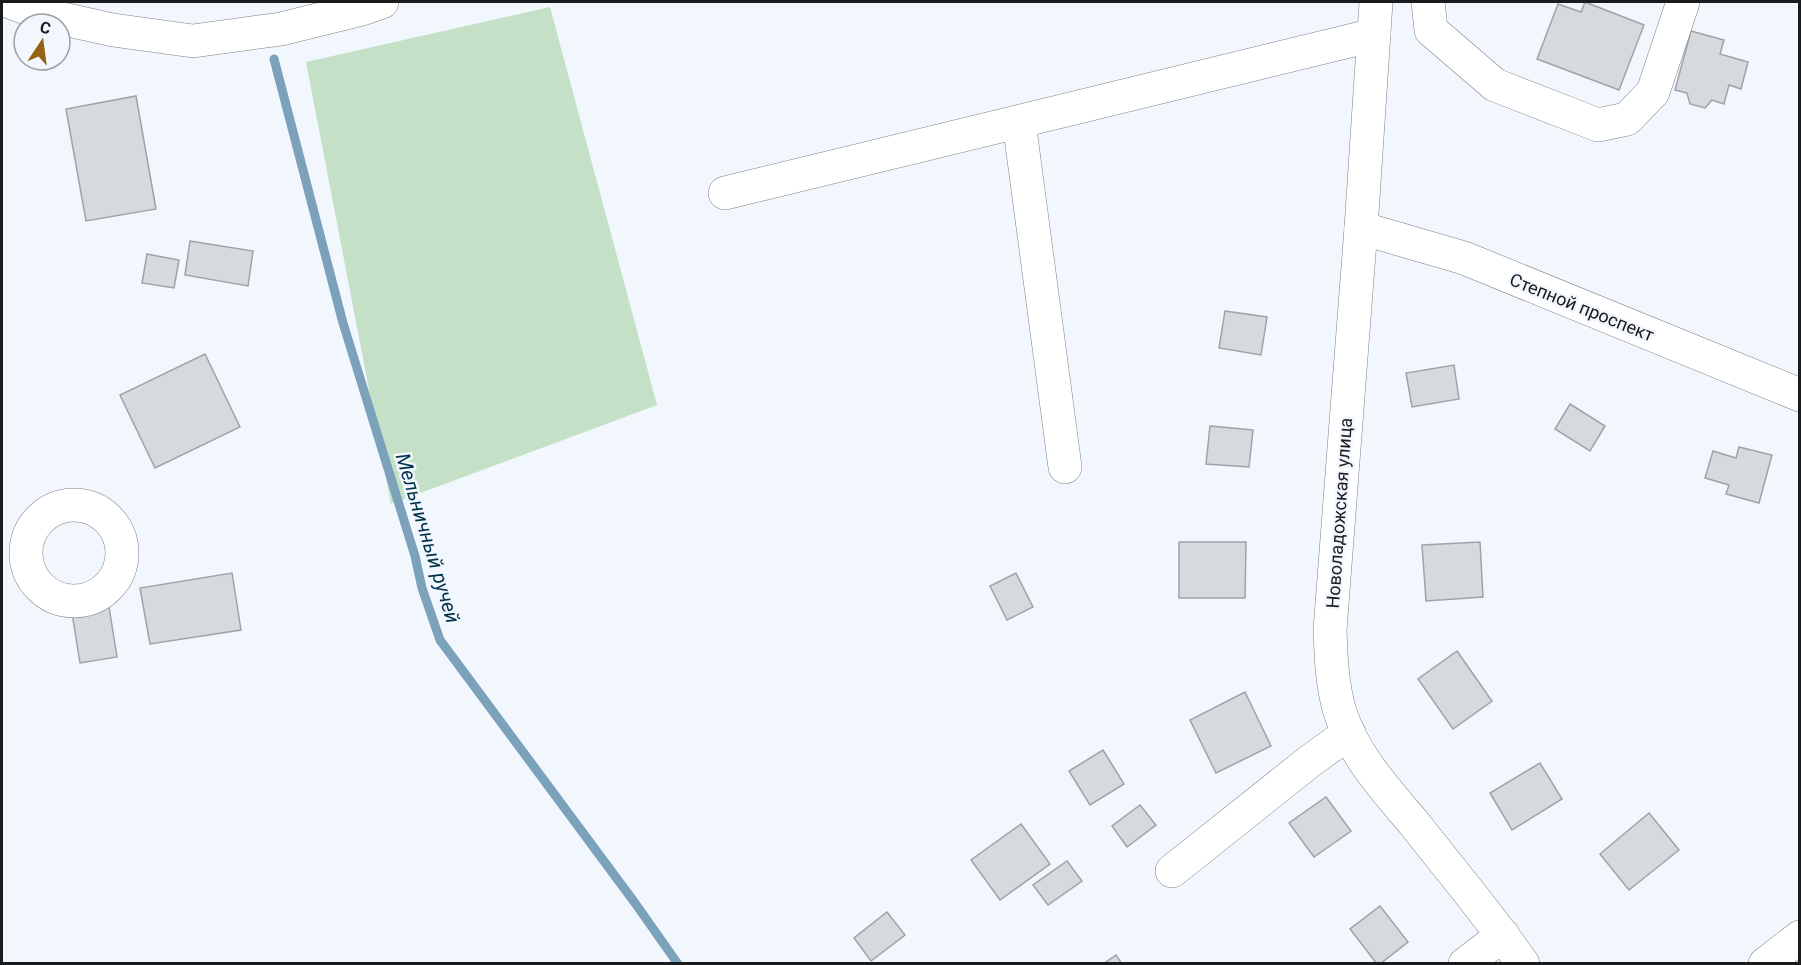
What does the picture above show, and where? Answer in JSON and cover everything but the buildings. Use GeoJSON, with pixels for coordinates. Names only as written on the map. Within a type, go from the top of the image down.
{"type":"FeatureCollection","features":[{"type":"Feature","properties":{"kind":"street"},"geometry":{"type":"LineString","coordinates":[[10,2],[45,15],[102,27],[193,41],[281,28],[382,2]]}},
{"type":"Feature","properties":{"kind":"street","name":"Новоладожская улица"},"geometry":{"type":"LineString","coordinates":[[1376,2],[1330,630],[1331,673],[1340,713],[1357,750],[1523,963]]}},
{"type":"Feature","properties":{"kind":"street"},"geometry":{"type":"LineString","coordinates":[[1428,2],[1431,30],[1495,85],[1598,125],[1627,119],[1653,92],[1683,2]]}},
{"type":"Feature","properties":{"kind":"street"},"geometry":{"type":"LineString","coordinates":[[725,193],[1374,35]]}},
{"type":"Feature","properties":{"kind":"street"},"geometry":{"type":"LineString","coordinates":[[1019,122],[1065,467]]}},
{"type":"Feature","properties":{"kind":"street","name":"Степной проспект"},"geometry":{"type":"LineString","coordinates":[[1361,228],[1464,258],[1800,395]]}},
{"type":"Feature","properties":{"kind":"street"},"geometry":{"type":"LineString","coordinates":[[1172,871],[1310,761],[1349,733]]}},
{"type":"Feature","properties":{"kind":"street"},"geometry":{"type":"LineString","coordinates":[[1466,963],[1503,935]]}},
{"type":"Feature","properties":{"kind":"street"},"geometry":{"type":"LineString","coordinates":[[1765,963],[1800,937]]}},
{"type":"Feature","properties":{"kind":"green space"},"geometry":{"type":"Polygon","coordinates":[[[550,7],[657,405],[391,504],[306,62],[550,7]]]}},
{"type":"Feature","properties":{"kind":"waterway","name":"Мельничный ручей"},"geometry":{"type":"LineString","coordinates":[[274,59],[343,323],[415,556],[422,588],[440,640],[678,964]]}}]}
